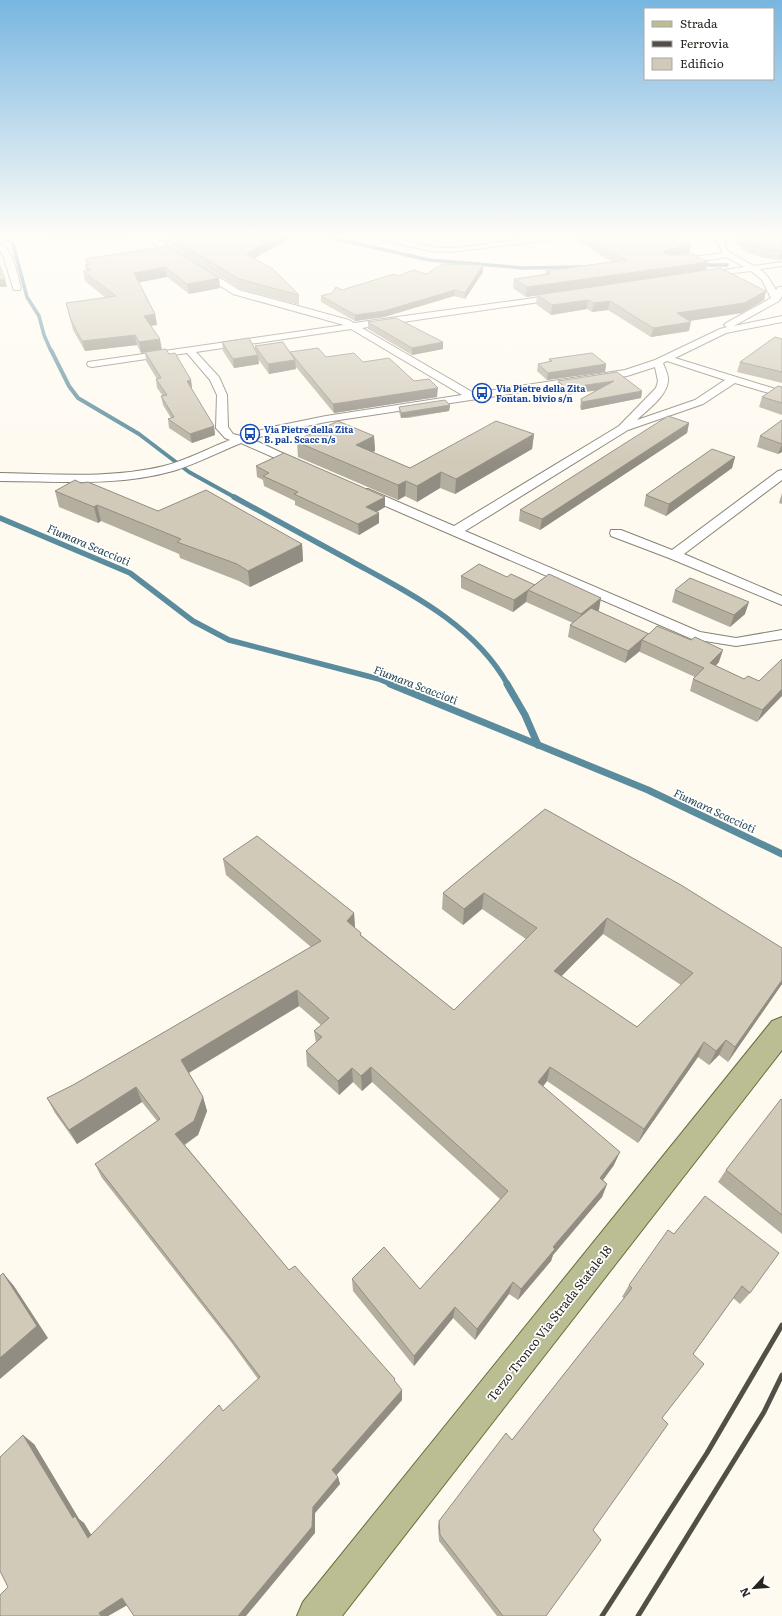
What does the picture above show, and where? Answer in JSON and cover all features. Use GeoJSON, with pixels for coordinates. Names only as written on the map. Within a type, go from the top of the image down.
{"type":"FeatureCollection","features":[{"type":"Feature","properties":{"kind":"main road","name":"Terzo Tronco Via Strada Statale 18"},"geometry":{"type":"LineString","coordinates":[[317,1616],[782,1029]]}},
{"type":"Feature","properties":{"kind":"street"},"geometry":{"type":"LineString","coordinates":[[306,311],[346,322],[354,326],[473,397]]}},
{"type":"Feature","properties":{"kind":"street"},"geometry":{"type":"LineString","coordinates":[[92,364],[454,311]]}},
{"type":"Feature","properties":{"kind":"street"},"geometry":{"type":"LineString","coordinates":[[723,331],[730,324],[753,311]]}},
{"type":"Feature","properties":{"kind":"street"},"geometry":{"type":"LineString","coordinates":[[0,477],[107,478],[139,475],[170,468],[241,439],[272,430],[326,420],[628,373],[662,360],[723,331],[782,319]]}},
{"type":"Feature","properties":{"kind":"street"},"geometry":{"type":"LineString","coordinates":[[189,350],[215,379],[222,395],[222,428],[229,436],[241,439],[312,470]]}},
{"type":"Feature","properties":{"kind":"street"},"geometry":{"type":"LineString","coordinates":[[662,360],[782,394]]}},
{"type":"Feature","properties":{"kind":"street"},"geometry":{"type":"LineString","coordinates":[[624,428],[631,418],[660,392],[663,383],[662,360]]}},
{"type":"Feature","properties":{"kind":"street"},"geometry":{"type":"LineString","coordinates":[[628,373],[641,377]]}},
{"type":"Feature","properties":{"kind":"street"},"geometry":{"type":"LineString","coordinates":[[454,532],[624,428],[699,402],[733,379]]}},
{"type":"Feature","properties":{"kind":"street"},"geometry":{"type":"LineString","coordinates":[[652,383],[660,392]]}},
{"type":"Feature","properties":{"kind":"street"},"geometry":{"type":"LineString","coordinates":[[674,556],[782,474]]}},
{"type":"Feature","properties":{"kind":"street"},"geometry":{"type":"LineString","coordinates":[[355,488],[697,636],[736,642],[782,634]]}},
{"type":"Feature","properties":{"kind":"street"},"geometry":{"type":"LineString","coordinates":[[616,533],[782,601]]}},
{"type":"Feature","properties":{"kind":"building"},"geometry":{"type":"Polygon","coordinates":[[[68,311],[154,311],[155,314],[144,316],[160,339],[139,342],[135,335],[82,341],[71,320],[68,311]]]}},
{"type":"Feature","properties":{"kind":"building"},"geometry":{"type":"Polygon","coordinates":[[[349,311],[381,311],[355,315],[349,311]]]}},
{"type":"Feature","properties":{"kind":"building"},"geometry":{"type":"Polygon","coordinates":[[[627,311],[688,311],[677,313],[691,322],[653,328],[627,311]]]}},
{"type":"Feature","properties":{"kind":"building"},"geometry":{"type":"Polygon","coordinates":[[[396,318],[443,342],[412,348],[368,322],[396,318]]]}},
{"type":"Feature","properties":{"kind":"building"},"geometry":{"type":"Polygon","coordinates":[[[775,337],[782,339],[782,372],[740,362],[775,337]]]}},
{"type":"Feature","properties":{"kind":"building"},"geometry":{"type":"Polygon","coordinates":[[[249,338],[258,355],[233,359],[222,342],[249,338]]]}},
{"type":"Feature","properties":{"kind":"building"},"geometry":{"type":"Polygon","coordinates":[[[283,342],[295,360],[268,364],[255,346],[283,342]]]}},
{"type":"Feature","properties":{"kind":"building"},"geometry":{"type":"Polygon","coordinates":[[[318,348],[326,357],[354,353],[363,362],[389,358],[414,381],[429,379],[438,388],[333,404],[290,352],[318,348]]]}},
{"type":"Feature","properties":{"kind":"building"},"geometry":{"type":"Polygon","coordinates":[[[166,349],[169,354],[175,353],[191,380],[187,381],[214,426],[190,434],[168,419],[174,417],[161,396],[167,395],[156,379],[161,378],[145,352],[166,349]]]}},
{"type":"Feature","properties":{"kind":"building"},"geometry":{"type":"Polygon","coordinates":[[[592,353],[606,364],[548,373],[538,364],[552,361],[549,359],[592,353]]]}},
{"type":"Feature","properties":{"kind":"building"},"geometry":{"type":"Polygon","coordinates":[[[617,372],[642,391],[582,402],[581,399],[614,381],[566,388],[558,381],[617,372]]]}},
{"type":"Feature","properties":{"kind":"building"},"geometry":{"type":"Polygon","coordinates":[[[778,386],[782,387],[782,403],[762,397],[778,386]]]}},
{"type":"Feature","properties":{"kind":"building"},"geometry":{"type":"Polygon","coordinates":[[[445,400],[450,405],[401,413],[399,407],[445,400]]]}},
{"type":"Feature","properties":{"kind":"building"},"geometry":{"type":"Polygon","coordinates":[[[668,416],[689,423],[542,519],[520,510],[668,416]]]}},
{"type":"Feature","properties":{"kind":"building"},"geometry":{"type":"Polygon","coordinates":[[[782,420],[782,444],[760,436],[782,420]]]}},
{"type":"Feature","properties":{"kind":"building"},"geometry":{"type":"Polygon","coordinates":[[[338,421],[374,436],[356,445],[410,468],[496,421],[534,434],[456,479],[441,472],[417,486],[406,481],[398,485],[297,442],[306,438],[304,437],[338,421]]]}},
{"type":"Feature","properties":{"kind":"building"},"geometry":{"type":"Polygon","coordinates":[[[712,449],[735,457],[669,504],[646,495],[712,449]]]}},
{"type":"Feature","properties":{"kind":"building"},"geometry":{"type":"Polygon","coordinates":[[[284,453],[385,497],[366,507],[379,513],[358,524],[294,494],[298,492],[263,476],[269,473],[256,466],[284,453]]]}},
{"type":"Feature","properties":{"kind":"building"},"geometry":{"type":"Polygon","coordinates":[[[75,480],[81,483],[88,482],[158,511],[206,490],[302,544],[248,571],[237,564],[177,542],[181,539],[97,505],[94,507],[55,491],[75,480]]]}},
{"type":"Feature","properties":{"kind":"building"},"geometry":{"type":"Polygon","coordinates":[[[479,564],[507,577],[511,574],[535,585],[514,600],[461,576],[479,564]]]}},
{"type":"Feature","properties":{"kind":"building"},"geometry":{"type":"Polygon","coordinates":[[[549,574],[601,598],[581,614],[528,590],[549,574]]]}},
{"type":"Feature","properties":{"kind":"building"},"geometry":{"type":"Polygon","coordinates":[[[690,578],[749,602],[734,615],[675,590],[690,578]]]}},
{"type":"Feature","properties":{"kind":"building"},"geometry":{"type":"Polygon","coordinates":[[[591,608],[649,634],[657,626],[691,640],[695,637],[723,650],[710,663],[744,679],[748,676],[759,681],[782,659],[782,689],[762,710],[693,679],[704,668],[642,640],[648,634],[628,651],[570,625],[591,608]]]}},
{"type":"Feature","properties":{"kind":"building"},"geometry":{"type":"Polygon","coordinates":[[[545,809],[681,885],[782,948],[782,980],[735,1047],[726,1040],[716,1051],[704,1042],[644,1129],[550,1067],[538,1082],[620,1152],[600,1178],[607,1184],[553,1247],[555,1249],[521,1289],[513,1282],[477,1329],[455,1307],[414,1356],[352,1279],[384,1247],[420,1289],[508,1191],[371,1067],[361,1076],[352,1068],[338,1081],[306,1051],[322,1037],[314,1031],[329,1018],[297,990],[181,1060],[203,1097],[194,1121],[175,1134],[289,1270],[295,1266],[395,1379],[394,1380],[402,1390],[332,1470],[338,1477],[313,1507],[312,1527],[238,1616],[134,1616],[122,1598],[99,1613],[101,1616],[0,1616],[0,1595],[8,1587],[0,1571],[0,1457],[23,1435],[73,1518],[75,1516],[88,1538],[219,1405],[223,1411],[260,1377],[95,1164],[160,1119],[136,1087],[69,1130],[47,1098],[73,1085],[321,941],[223,859],[257,836],[354,913],[347,921],[361,933],[360,935],[454,1010],[537,928],[484,893],[464,909],[443,893],[545,809]],[[607,918],[554,971],[637,1027],[693,973],[607,918]]]}},
{"type":"Feature","properties":{"kind":"building"},"geometry":{"type":"Polygon","coordinates":[[[781,1099],[782,1100],[782,1215],[726,1170],[781,1099]]]}},
{"type":"Feature","properties":{"kind":"building"},"geometry":{"type":"Polygon","coordinates":[[[705,1196],[779,1253],[750,1293],[742,1286],[693,1354],[704,1364],[662,1418],[668,1424],[593,1530],[601,1540],[546,1616],[503,1616],[440,1535],[439,1521],[506,1433],[512,1440],[632,1288],[629,1285],[668,1230],[674,1234],[705,1196]]]}},
{"type":"Feature","properties":{"kind":"building"},"geometry":{"type":"Polygon","coordinates":[[[3,1273],[37,1326],[0,1358],[0,1276],[3,1273]]]}},
{"type":"Feature","properties":{"kind":"waterway"},"geometry":{"type":"LineString","coordinates":[[36,311],[51,351]]}},
{"type":"Feature","properties":{"kind":"waterway"},"geometry":{"type":"LineString","coordinates":[[51,350],[69,386],[78,398],[139,434],[189,472],[236,498]]}},
{"type":"Feature","properties":{"kind":"waterway"},"geometry":{"type":"LineString","coordinates":[[234,497],[395,585],[438,612],[459,627],[477,644],[494,663],[508,685]]}},
{"type":"Feature","properties":{"kind":"waterway","name":"Fiumara Scaccioti"},"geometry":{"type":"LineString","coordinates":[[0,518],[130,573],[193,621],[229,640],[379,679],[393,685]]}},
{"type":"Feature","properties":{"kind":"waterway","name":"Fiumara Scaccioti"},"geometry":{"type":"LineString","coordinates":[[390,684],[538,745]]}},
{"type":"Feature","properties":{"kind":"waterway"},"geometry":{"type":"LineString","coordinates":[[507,684],[525,715],[538,745]]}},
{"type":"Feature","properties":{"kind":"waterway","name":"Fiumara Scaccioti"},"geometry":{"type":"LineString","coordinates":[[538,745],[648,790],[782,854]]}},
{"type":"Feature","properties":{"kind":"railway"},"geometry":{"type":"LineString","coordinates":[[602,1616],[707,1453],[782,1325]]}},
{"type":"Feature","properties":{"kind":"railway"},"geometry":{"type":"LineString","coordinates":[[638,1616],[764,1412],[782,1375]]}},
{"type":"Feature","properties":{"kind":"place","name":"Via Pietre della Zita Fontan. bivio s/n"},"geometry":{"type":"Point","coordinates":[482,393]}},
{"type":"Feature","properties":{"kind":"place","name":"Via Pietre della Zita B. pal. Scacc n/s"},"geometry":{"type":"Point","coordinates":[250,434]}}]}
